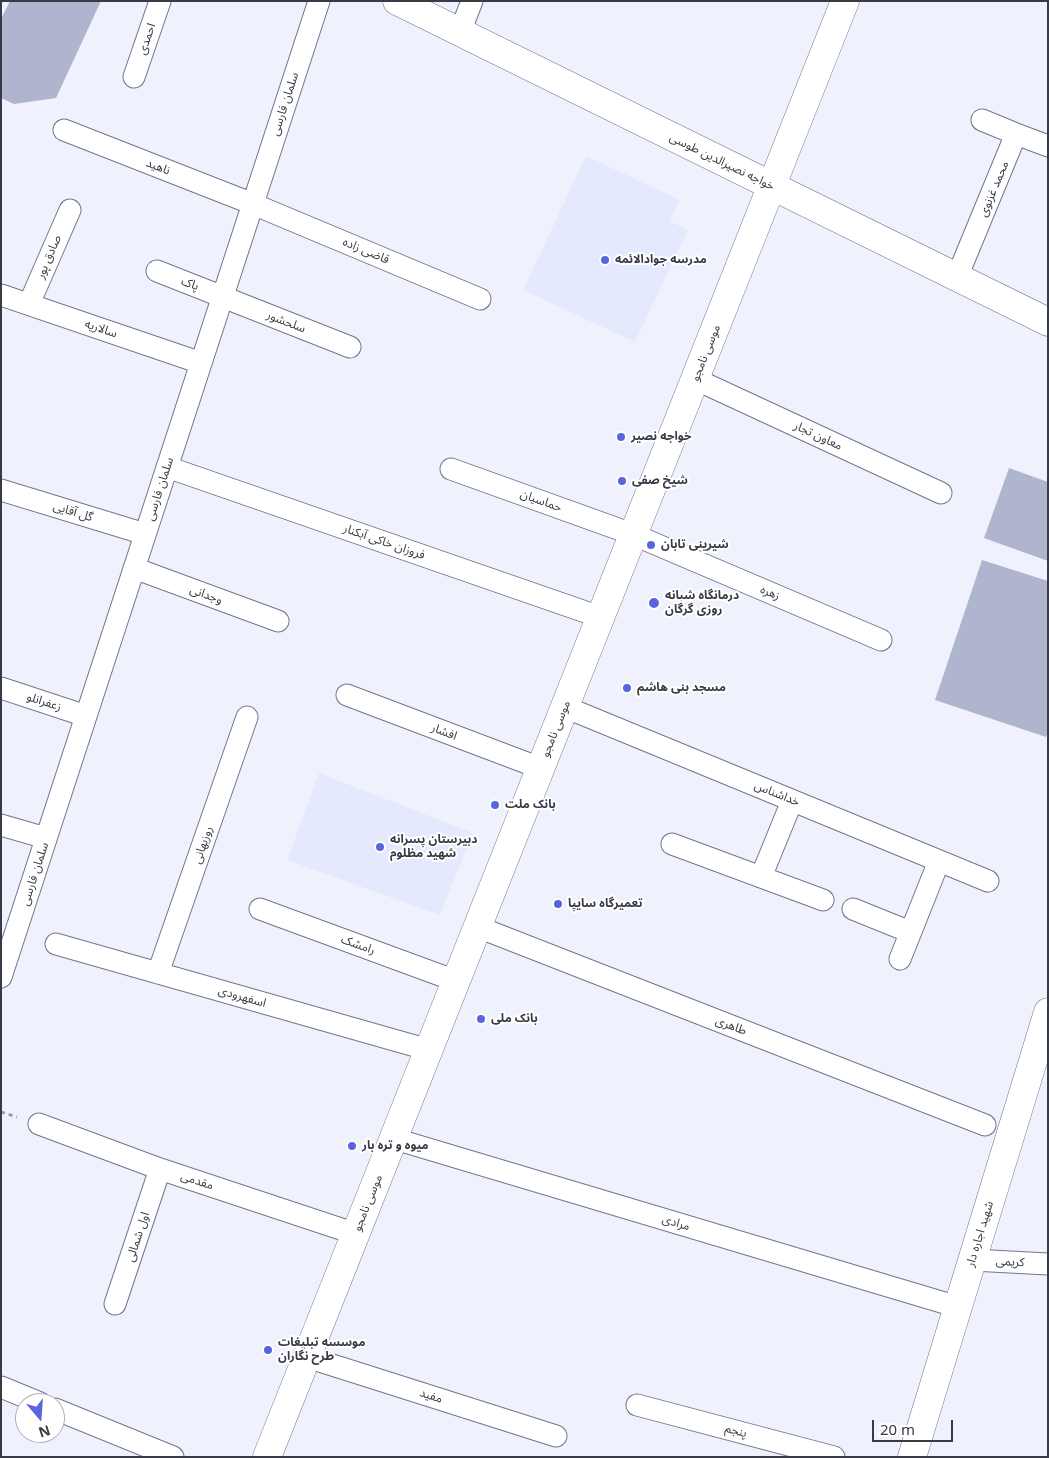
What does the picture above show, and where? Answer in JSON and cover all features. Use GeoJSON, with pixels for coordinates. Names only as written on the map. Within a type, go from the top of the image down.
{"type":"FeatureCollection","features":[{"type":"Feature","properties":{"kind":"main road","name":"خواجه نصیرالدین طوسی"},"geometry":{"type":"LineString","coordinates":[[397,1],[1048,322]]}},
{"type":"Feature","properties":{"kind":"main road","name":"موسی نامجو"},"geometry":{"type":"LineString","coordinates":[[267,1457],[395,1139],[632,534],[845,1]]}},
{"type":"Feature","properties":{"kind":"main road","name":"شهید اجاره دار"},"geometry":{"type":"LineString","coordinates":[[912,1457],[1048,1012]]}},
{"type":"Feature","properties":{"kind":"street","name":"احمدی"},"geometry":{"type":"LineString","coordinates":[[134,77],[160,1]]}},
{"type":"Feature","properties":{"kind":"street","name":"سلمان فارسی"},"geometry":{"type":"LineString","coordinates":[[1,977],[8,930],[46,838],[319,1]]}},
{"type":"Feature","properties":{"kind":"street"},"geometry":{"type":"LineString","coordinates":[[460,32],[472,1]]}},
{"type":"Feature","properties":{"kind":"street"},"geometry":{"type":"LineString","coordinates":[[982,120],[1048,146]]}},
{"type":"Feature","properties":{"kind":"street","name":"ناهید"},"geometry":{"type":"LineString","coordinates":[[64,130],[253,204]]}},
{"type":"Feature","properties":{"kind":"street","name":"محمد غزنوی"},"geometry":{"type":"LineString","coordinates":[[957,277],[1016,134]]}},
{"type":"Feature","properties":{"kind":"street","name":"قاضی زاده"},"geometry":{"type":"LineString","coordinates":[[253,204],[480,299]]}},
{"type":"Feature","properties":{"kind":"street","name":"صادق پور"},"geometry":{"type":"LineString","coordinates":[[29,304],[70,210]]}},
{"type":"Feature","properties":{"kind":"street","name":"پاک"},"geometry":{"type":"LineString","coordinates":[[157,272],[222,297]]}},
{"type":"Feature","properties":{"kind":"street","name":"سالاریه"},"geometry":{"type":"LineString","coordinates":[[1,295],[201,362]]}},
{"type":"Feature","properties":{"kind":"street","name":"سلحشور"},"geometry":{"type":"LineString","coordinates":[[222,297],[350,347]]}},
{"type":"Feature","properties":{"kind":"street","name":"معاون تجار"},"geometry":{"type":"LineString","coordinates":[[695,379],[941,493]]}},
{"type":"Feature","properties":{"kind":"street","name":"فروزان خاکی آبکنار"},"geometry":{"type":"LineString","coordinates":[[167,467],[600,617]]}},
{"type":"Feature","properties":{"kind":"street","name":"حماسیان"},"geometry":{"type":"LineString","coordinates":[[450,469],[632,534]]}},
{"type":"Feature","properties":{"kind":"street","name":"گل آقایی"},"geometry":{"type":"LineString","coordinates":[[1,490],[146,534]]}},
{"type":"Feature","properties":{"kind":"street","name":"زهره"},"geometry":{"type":"LineString","coordinates":[[632,534],[881,640]]}},
{"type":"Feature","properties":{"kind":"street","name":"وجدانی"},"geometry":{"type":"LineString","coordinates":[[134,568],[278,622]]}},
{"type":"Feature","properties":{"kind":"street","name":"زعفرانلو"},"geometry":{"type":"LineString","coordinates":[[1,688],[86,716]]}},
{"type":"Feature","properties":{"kind":"street","name":"افشار"},"geometry":{"type":"LineString","coordinates":[[347,695],[540,768]]}},
{"type":"Feature","properties":{"kind":"street","name":"خداشناس"},"geometry":{"type":"LineString","coordinates":[[565,707],[988,882]]}},
{"type":"Feature","properties":{"kind":"street","name":"روزبهانی"},"geometry":{"type":"LineString","coordinates":[[158,973],[247,717]]}},
{"type":"Feature","properties":{"kind":"street"},"geometry":{"type":"LineString","coordinates":[[761,877],[792,801]]}},
{"type":"Feature","properties":{"kind":"street"},"geometry":{"type":"LineString","coordinates":[[1,824],[46,838]]}},
{"type":"Feature","properties":{"kind":"street"},"geometry":{"type":"LineString","coordinates":[[672,844],[823,900]]}},
{"type":"Feature","properties":{"kind":"street"},"geometry":{"type":"LineString","coordinates":[[900,959],[939,861]]}},
{"type":"Feature","properties":{"kind":"street"},"geometry":{"type":"LineString","coordinates":[[854,909],[910,932]]}},
{"type":"Feature","properties":{"kind":"street","name":"رامشک"},"geometry":{"type":"LineString","coordinates":[[260,910],[456,981]]}},
{"type":"Feature","properties":{"kind":"street","name":"طاهری"},"geometry":{"type":"LineString","coordinates":[[478,927],[985,1125]]}},
{"type":"Feature","properties":{"kind":"street","name":"اسفهرودی"},"geometry":{"type":"LineString","coordinates":[[56,944],[429,1050]]}},
{"type":"Feature","properties":{"kind":"street","name":"مقدمی"},"geometry":{"type":"LineString","coordinates":[[39,1124],[160,1169],[356,1234]]}},
{"type":"Feature","properties":{"kind":"street","name":"مرادی"},"geometry":{"type":"LineString","coordinates":[[395,1139],[958,1307]]}},
{"type":"Feature","properties":{"kind":"street","name":"اول شمالی"},"geometry":{"type":"LineString","coordinates":[[115,1304],[160,1169]]}},
{"type":"Feature","properties":{"kind":"street","name":"کریمی"},"geometry":{"type":"LineString","coordinates":[[972,1260],[1048,1264]]}},
{"type":"Feature","properties":{"kind":"street","name":"مفید"},"geometry":{"type":"LineString","coordinates":[[306,1357],[556,1436]]}},
{"type":"Feature","properties":{"kind":"street"},"geometry":{"type":"LineString","coordinates":[[1,1387],[16,1393]]}},
{"type":"Feature","properties":{"kind":"street","name":"پنجم"},"geometry":{"type":"LineString","coordinates":[[637,1404],[834,1457]]}},
{"type":"Feature","properties":{"kind":"street"},"geometry":{"type":"LineString","coordinates":[[65,1413],[173,1457]]}},
{"type":"Feature","properties":{"kind":"shaded area","name":"مدرسه جوادالائمه"},"geometry":{"type":"Polygon","coordinates":[[[586,156],[680,200],[670,221],[688,230],[635,342],[523,290],[586,156]]]}},
{"type":"Feature","properties":{"kind":"shaded area","name":"دبیرستان پسرانه شهید مظلوم"},"geometry":{"type":"Polygon","coordinates":[[[319,773],[473,833],[440,915],[287,860],[319,773]]]}},
{"type":"Feature","properties":{"kind":"building"},"geometry":{"type":"Polygon","coordinates":[[[10,1],[101,1],[56,98],[14,104],[1,98],[1,19],[10,1]]]}},
{"type":"Feature","properties":{"kind":"building"},"geometry":{"type":"Polygon","coordinates":[[[1009,468],[1048,482],[1048,561],[984,538],[1009,468]]]}},
{"type":"Feature","properties":{"kind":"building"},"geometry":{"type":"Polygon","coordinates":[[[982,560],[1048,581],[1048,731],[1046,737],[935,700],[982,560]]]}},
{"type":"Feature","properties":{"kind":"place","name":"مدرسه جوادالائمه"},"geometry":{"type":"Point","coordinates":[605,260]}},
{"type":"Feature","properties":{"kind":"place","name":"خواجه نصیر"},"geometry":{"type":"Point","coordinates":[621,437]}},
{"type":"Feature","properties":{"kind":"place","name":"شیخ صفی"},"geometry":{"type":"Point","coordinates":[622,481]}},
{"type":"Feature","properties":{"kind":"place","name":"شیرینی تابان"},"geometry":{"type":"Point","coordinates":[651,545]}},
{"type":"Feature","properties":{"kind":"place","name":"درمانگاه شبانه روزی گرگان"},"geometry":{"type":"Point","coordinates":[654,603]}},
{"type":"Feature","properties":{"kind":"place","name":"مسجد بنی هاشم"},"geometry":{"type":"Point","coordinates":[627,688]}},
{"type":"Feature","properties":{"kind":"place","name":"بانک ملت"},"geometry":{"type":"Point","coordinates":[495,805]}},
{"type":"Feature","properties":{"kind":"place","name":"دبیرستان پسرانه شهید مظلوم"},"geometry":{"type":"Point","coordinates":[380,847]}},
{"type":"Feature","properties":{"kind":"place","name":"تعمیرگاه سایپا"},"geometry":{"type":"Point","coordinates":[558,904]}},
{"type":"Feature","properties":{"kind":"place","name":"بانک ملی"},"geometry":{"type":"Point","coordinates":[481,1019]}},
{"type":"Feature","properties":{"kind":"place","name":"میوه و تره بار"},"geometry":{"type":"Point","coordinates":[352,1146]}},
{"type":"Feature","properties":{"kind":"place","name":"موسسه تبلیغات طرح نگاران"},"geometry":{"type":"Point","coordinates":[268,1350]}}]}
